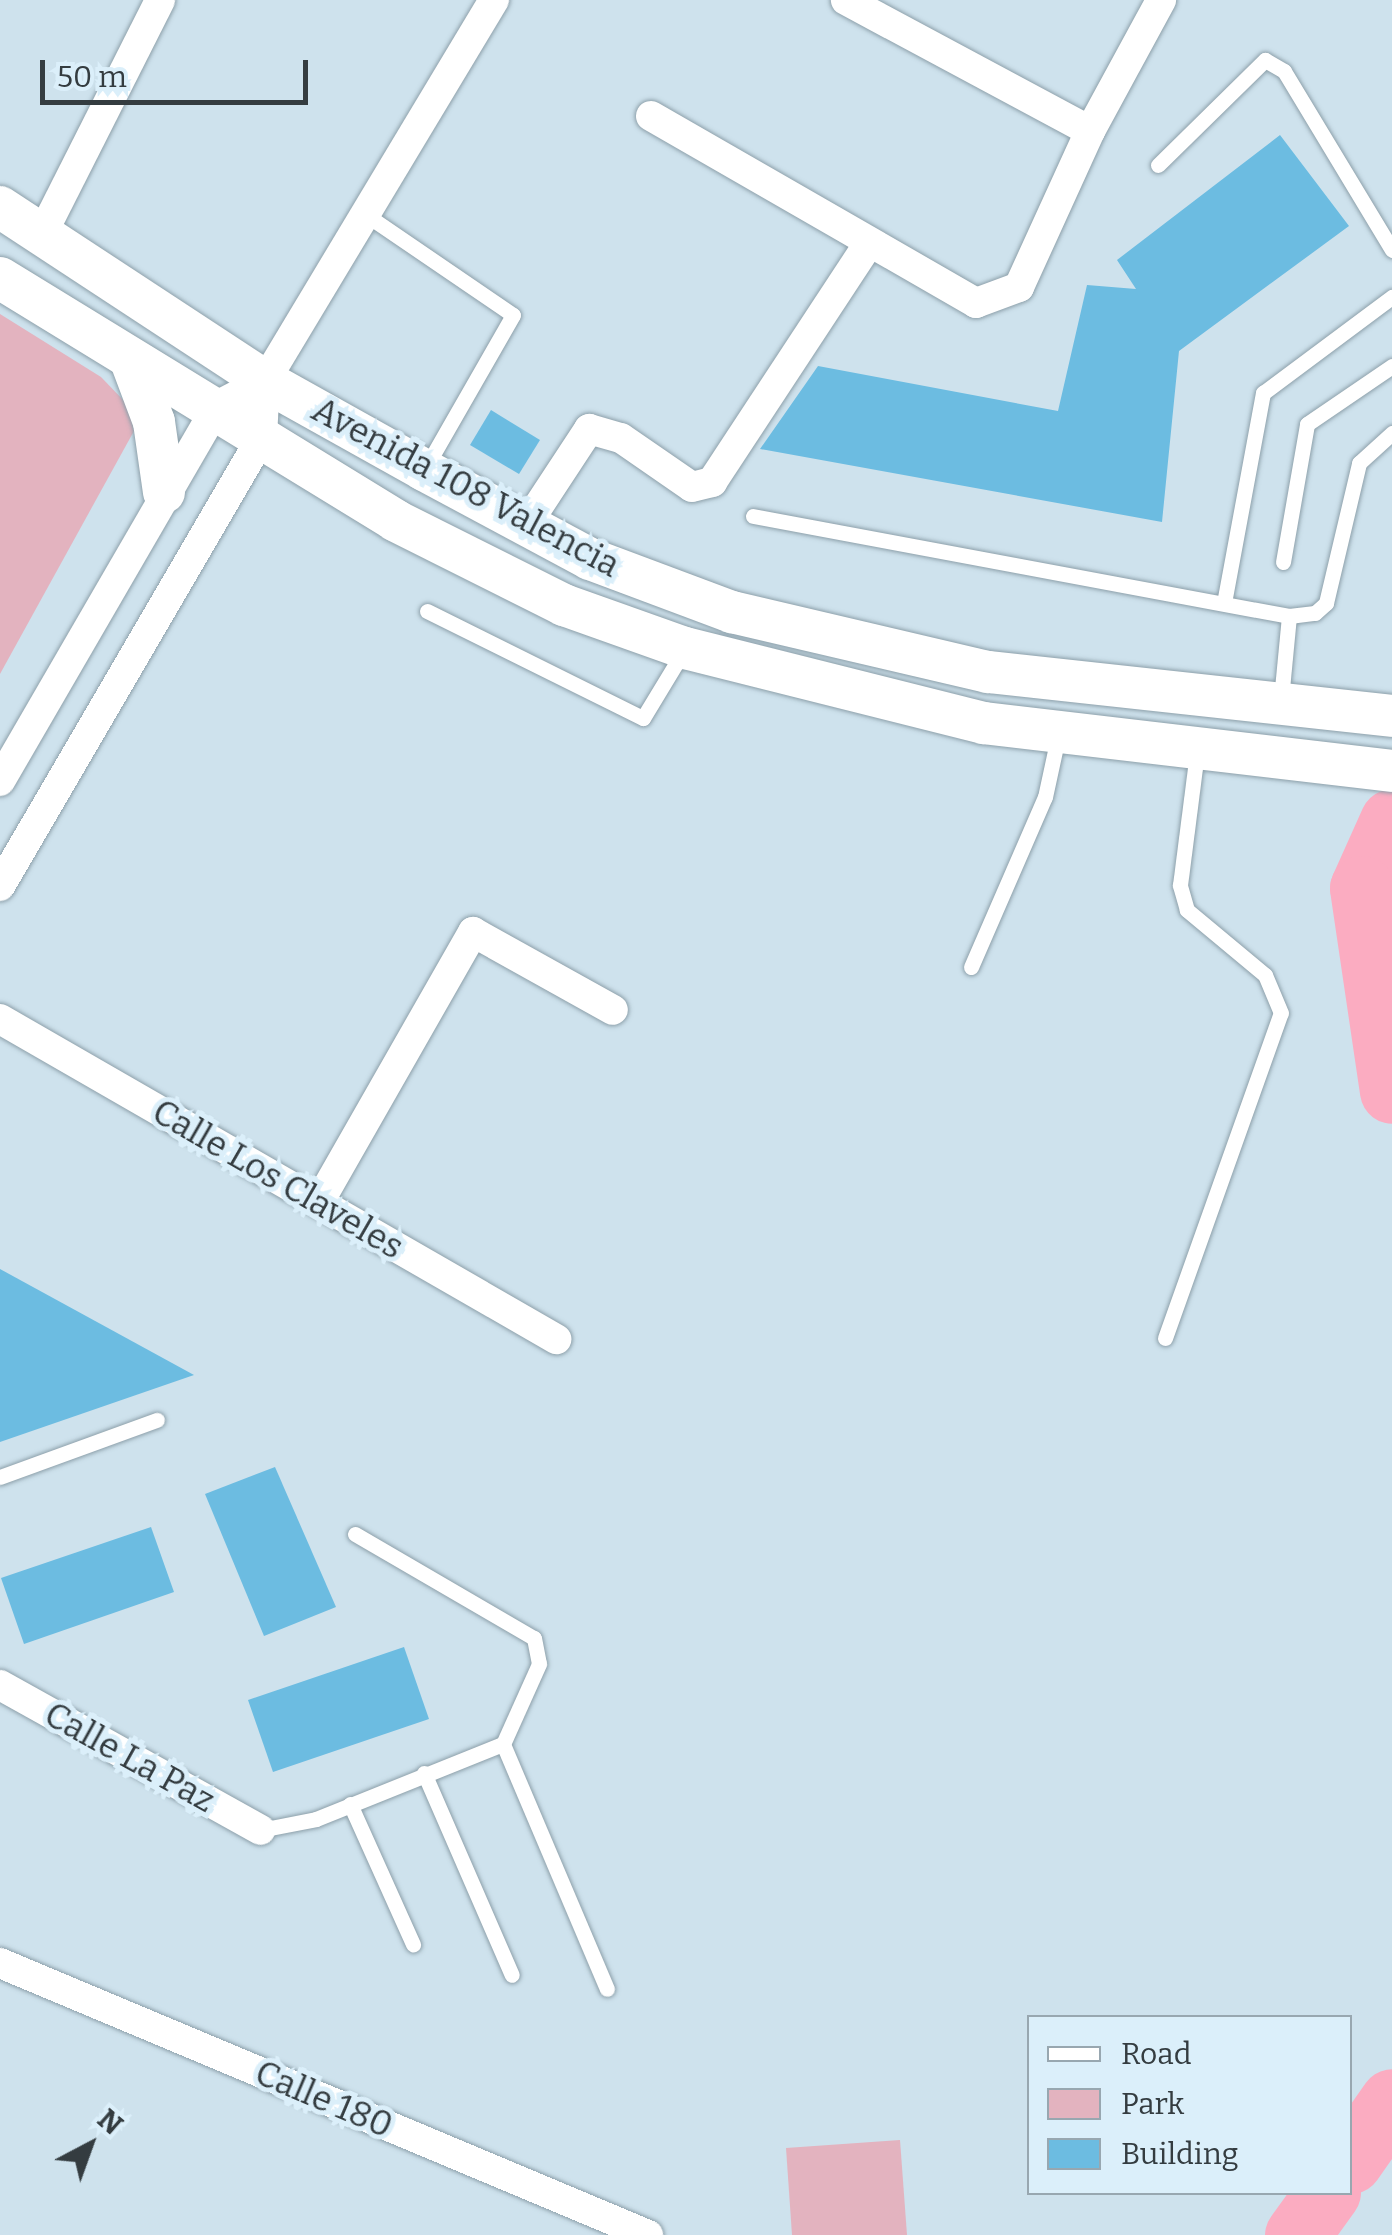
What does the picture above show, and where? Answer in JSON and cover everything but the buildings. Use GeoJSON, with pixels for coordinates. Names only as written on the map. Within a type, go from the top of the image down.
{"type":"FeatureCollection","features":[{"type":"Feature","properties":{"kind":"street"},"geometry":{"type":"LineString","coordinates":[[42,234],[160,0]]}},
{"type":"Feature","properties":{"kind":"street"},"geometry":{"type":"LineString","coordinates":[[0,886],[262,438],[265,380],[494,0]]}},
{"type":"Feature","properties":{"kind":"street"},"geometry":{"type":"LineString","coordinates":[[846,0],[905,12],[1090,131]]}},
{"type":"Feature","properties":{"kind":"street"},"geometry":{"type":"LineString","coordinates":[[651,116],[976,303],[1020,287],[1090,131],[1162,0]]}},
{"type":"Feature","properties":{"kind":"street","name":"Avenida 108 Valencia"},"geometry":{"type":"LineString","coordinates":[[0,207],[265,380],[424,470],[526,524],[732,612],[878,648],[1299,709],[1392,716]]}},
{"type":"Feature","properties":{"kind":"street"},"geometry":{"type":"LineString","coordinates":[[526,524],[589,429],[621,438],[692,488],[712,482],[868,243]]}},
{"type":"Feature","properties":{"kind":"street","name":"Avenida 108 Valencia"},"geometry":{"type":"LineString","coordinates":[[0,278],[216,406],[413,530],[564,605],[685,648],[984,723],[1197,752],[1392,770]]}},
{"type":"Feature","properties":{"kind":"street"},"geometry":{"type":"LineString","coordinates":[[130,358],[154,422],[164,492]]}},
{"type":"Feature","properties":{"kind":"street"},"geometry":{"type":"LineString","coordinates":[[0,781],[216,406],[265,380]]}},
{"type":"Feature","properties":{"kind":"street"},"geometry":{"type":"LineString","coordinates":[[319,1202],[473,932],[612,1010]]}},
{"type":"Feature","properties":{"kind":"street","name":"Calle Los Claveles"},"geometry":{"type":"LineString","coordinates":[[0,1019],[556,1340]]}},
{"type":"Feature","properties":{"kind":"street","name":"Calle La Paz"},"geometry":{"type":"LineString","coordinates":[[0,1684],[260,1830]]}},
{"type":"Feature","properties":{"kind":"street","name":"Calle 180"},"geometry":{"type":"LineString","coordinates":[[0,1962],[648,2235]]}},
{"type":"Feature","properties":{"kind":"lane"},"geometry":{"type":"LineString","coordinates":[[1158,165],[1264,60],[1284,71],[1392,250]]}},
{"type":"Feature","properties":{"kind":"lane"},"geometry":{"type":"LineString","coordinates":[[365,214],[513,314],[424,470]]}},
{"type":"Feature","properties":{"kind":"lane"},"geometry":{"type":"LineString","coordinates":[[1224,603],[1263,393],[1392,298]]}},
{"type":"Feature","properties":{"kind":"lane"},"geometry":{"type":"LineString","coordinates":[[1283,562],[1307,424],[1392,366]]}},
{"type":"Feature","properties":{"kind":"lane"},"geometry":{"type":"LineString","coordinates":[[753,516],[1288,616],[1326,603],[1359,463],[1392,433]]}},
{"type":"Feature","properties":{"kind":"lane"},"geometry":{"type":"LineString","coordinates":[[427,611],[644,718],[685,648]]}},
{"type":"Feature","properties":{"kind":"lane"},"geometry":{"type":"LineString","coordinates":[[1288,616],[1299,709]]}},
{"type":"Feature","properties":{"kind":"lane"},"geometry":{"type":"LineString","coordinates":[[970,966],[1045,796],[1058,733]]}},
{"type":"Feature","properties":{"kind":"lane"},"geometry":{"type":"LineString","coordinates":[[1165,1338],[1281,1013],[1265,975],[1188,910],[1180,885],[1197,752]]}},
{"type":"Feature","properties":{"kind":"lane"},"geometry":{"type":"LineString","coordinates":[[0,1477],[157,1420]]}},
{"type":"Feature","properties":{"kind":"lane"},"geometry":{"type":"LineString","coordinates":[[260,1830],[350,1804],[503,1744],[540,1664],[534,1638],[355,1534]]}},
{"type":"Feature","properties":{"kind":"lane"},"geometry":{"type":"LineString","coordinates":[[503,1744],[607,1989]]}},
{"type":"Feature","properties":{"kind":"lane"},"geometry":{"type":"LineString","coordinates":[[424,1773],[512,1975]]}},
{"type":"Feature","properties":{"kind":"lane"},"geometry":{"type":"LineString","coordinates":[[350,1804],[413,1944]]}},
{"type":"Feature","properties":{"kind":"green space"},"geometry":{"type":"Polygon","coordinates":[[[0,314],[101,377],[128,405],[134,431],[0,674],[0,314]]]}},
{"type":"Feature","properties":{"kind":"green space"},"geometry":{"type":"Polygon","coordinates":[[[900,2140],[907,2235],[792,2235],[786,2148],[900,2140]]]}},
{"type":"Feature","properties":{"kind":"waterway"},"geometry":{"type":"LineString","coordinates":[[1392,821],[1362,888],[1392,1091]]}},
{"type":"Feature","properties":{"kind":"waterway"},"geometry":{"type":"LineString","coordinates":[[1352,2158],[1392,2101]]}},
{"type":"Feature","properties":{"kind":"waterway"},"geometry":{"type":"LineString","coordinates":[[1297,2235],[1326,2195]]}}]}
